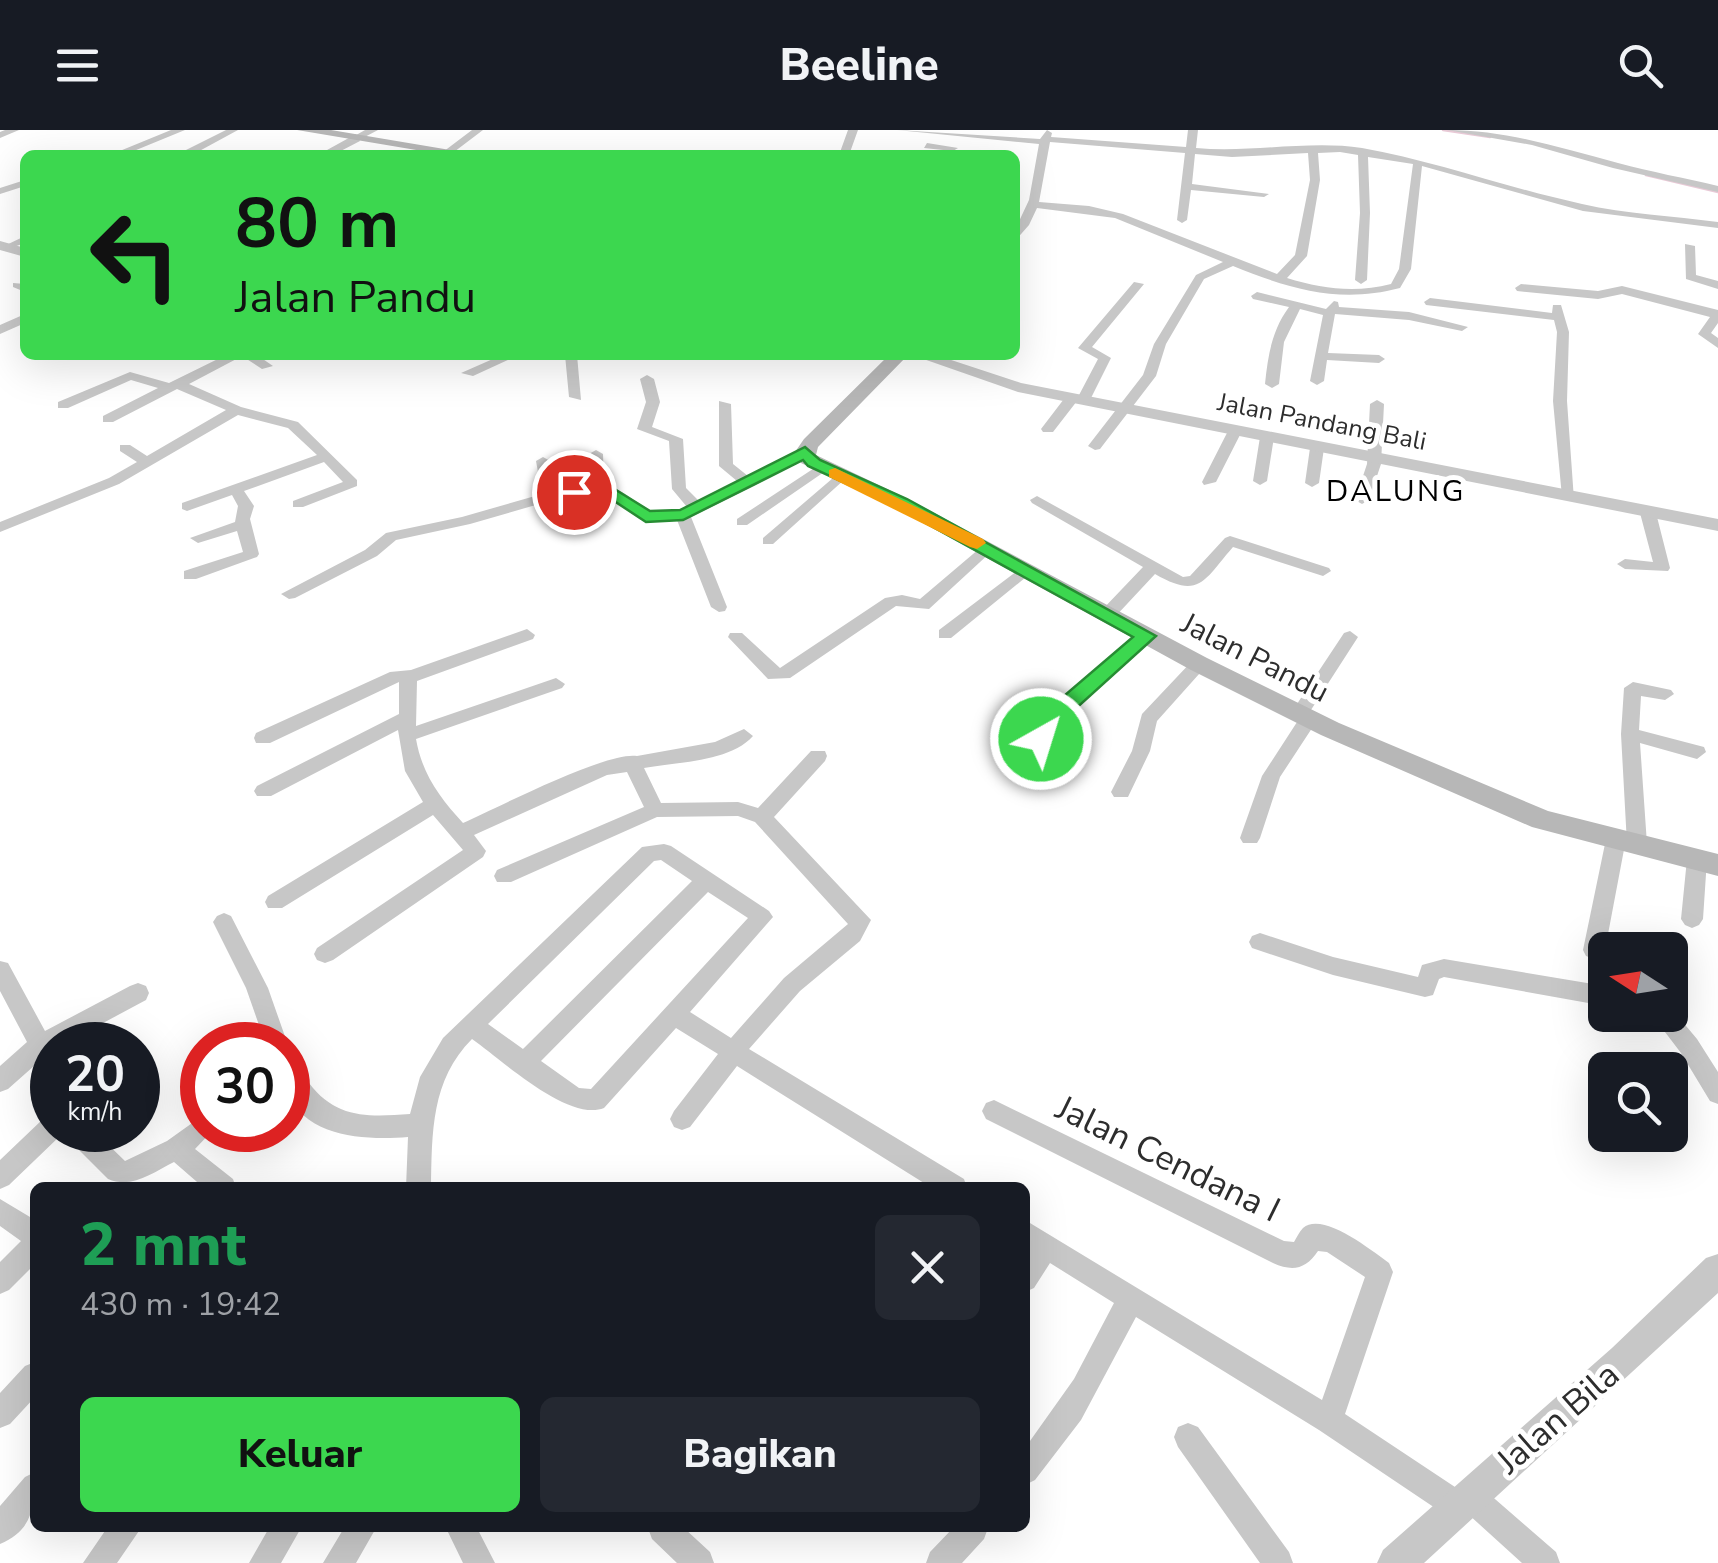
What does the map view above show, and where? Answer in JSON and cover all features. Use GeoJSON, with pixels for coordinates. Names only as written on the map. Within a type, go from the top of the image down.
{"type":"FeatureCollection","features":[{"type":"Feature","properties":{"kind":"main road"},"geometry":{"type":"LineString","coordinates":[[304,130],[424,150]]}},
{"type":"Feature","properties":{"kind":"main road"},"geometry":{"type":"LineString","coordinates":[[822,465],[896,360]]}},
{"type":"Feature","properties":{"kind":"main road","name":"Jalan Pandu"},"geometry":{"type":"LineString","coordinates":[[822,465],[901,502],[1146,636],[1304,716],[1542,820],[1708,862]]}},
{"type":"Feature","properties":{"kind":"street"},"geometry":{"type":"LineString","coordinates":[[126,150],[180,130]]}},
{"type":"Feature","properties":{"kind":"street"},"geometry":{"type":"LineString","coordinates":[[194,150],[233,130]]}},
{"type":"Feature","properties":{"kind":"street"},"geometry":{"type":"LineString","coordinates":[[333,150],[373,130]]}},
{"type":"Feature","properties":{"kind":"street"},"geometry":{"type":"LineString","coordinates":[[452,150],[478,130]]}},
{"type":"Feature","properties":{"kind":"street"},"geometry":{"type":"LineString","coordinates":[[902,130],[1046,137],[1191,152],[1363,151],[1418,162],[1582,208],[1718,225]]}},
{"type":"Feature","properties":{"kind":"street"},"geometry":{"type":"LineString","coordinates":[[1130,146],[1138,130]]}},
{"type":"Feature","properties":{"kind":"street"},"geometry":{"type":"LineString","coordinates":[[1182,220],[1193,130]]}},
{"type":"Feature","properties":{"kind":"street"},"geometry":{"type":"LineString","coordinates":[[1452,130],[1534,142],[1718,189]]}},
{"type":"Feature","properties":{"kind":"street"},"geometry":{"type":"LineString","coordinates":[[1020,226],[1036,204],[1046,137]]}},
{"type":"Feature","properties":{"kind":"street"},"geometry":{"type":"LineString","coordinates":[[927,146],[949,150]]}},
{"type":"Feature","properties":{"kind":"street"},"geometry":{"type":"LineString","coordinates":[[98,147],[104,150]]}},
{"type":"Feature","properties":{"kind":"street"},"geometry":{"type":"LineString","coordinates":[[1279,279],[1301,256],[1315,180],[1312,149]]}},
{"type":"Feature","properties":{"kind":"street"},"geometry":{"type":"LineString","coordinates":[[1361,280],[1363,151]]}},
{"type":"Feature","properties":{"kind":"street"},"geometry":{"type":"LineString","coordinates":[[1259,154],[1260,167]]}},
{"type":"Feature","properties":{"kind":"street"},"geometry":{"type":"LineString","coordinates":[[1036,204],[1104,212],[1279,279],[1346,294],[1378,293],[1396,286],[1405,269],[1418,162]]}},
{"type":"Feature","properties":{"kind":"street"},"geometry":{"type":"LineString","coordinates":[[1187,187],[1264,194]]}},
{"type":"Feature","properties":{"kind":"street"},"geometry":{"type":"LineString","coordinates":[[1689,246],[1690,277],[1718,285]]}},
{"type":"Feature","properties":{"kind":"street"},"geometry":{"type":"LineString","coordinates":[[1095,446],[1152,370],[1160,344],[1200,277],[1234,262]]}},
{"type":"Feature","properties":{"kind":"street"},"geometry":{"type":"LineString","coordinates":[[1048,429],[1078,399],[1105,360],[1084,348],[1138,284]]}},
{"type":"Feature","properties":{"kind":"street"},"geometry":{"type":"LineString","coordinates":[[1521,288],[1598,295],[1622,290],[1717,314],[1704,334],[1718,344]]}},
{"type":"Feature","properties":{"kind":"street"},"geometry":{"type":"LineString","coordinates":[[1317,380],[1330,311],[1346,294]]}},
{"type":"Feature","properties":{"kind":"street"},"geometry":{"type":"LineString","coordinates":[[1257,296],[1330,311],[1409,316],[1462,328]]}},
{"type":"Feature","properties":{"kind":"street"},"geometry":{"type":"LineString","coordinates":[[1430,302],[1558,312],[1563,332],[1560,400],[1569,497]]}},
{"type":"Feature","properties":{"kind":"street"},"geometry":{"type":"LineString","coordinates":[[1272,384],[1279,330],[1297,305]]}},
{"type":"Feature","properties":{"kind":"street"},"geometry":{"type":"LineString","coordinates":[[1320,356],[1379,359]]}},
{"type":"Feature","properties":{"kind":"street"},"geometry":{"type":"LineString","coordinates":[[108,419],[226,360]]}},
{"type":"Feature","properties":{"kind":"street"},"geometry":{"type":"LineString","coordinates":[[257,360],[267,366]]}},
{"type":"Feature","properties":{"kind":"street"},"geometry":{"type":"LineString","coordinates":[[572,360],[576,397]]}},
{"type":"Feature","properties":{"kind":"street","name":"Jalan Pandang Bali"},"geometry":{"type":"LineString","coordinates":[[934,360],[1000,383],[1718,526]]}},
{"type":"Feature","properties":{"kind":"street"},"geometry":{"type":"LineString","coordinates":[[468,373],[510,361]]}},
{"type":"Feature","properties":{"kind":"street"},"geometry":{"type":"LineString","coordinates":[[63,406],[130,376],[174,385],[236,410],[294,425],[351,482],[350,486],[298,504]]}},
{"type":"Feature","properties":{"kind":"street"},"geometry":{"type":"LineString","coordinates":[[647,379],[654,402],[644,429],[676,439],[680,489],[719,607]]}},
{"type":"Feature","properties":{"kind":"street"},"geometry":{"type":"LineString","coordinates":[[724,404],[726,466],[749,483]]}},
{"type":"Feature","properties":{"kind":"street"},"geometry":{"type":"LineString","coordinates":[[1362,500],[1374,458],[1376,404]]}},
{"type":"Feature","properties":{"kind":"street"},"geometry":{"type":"LineString","coordinates":[[0,527],[99,488],[236,410]]}},
{"type":"Feature","properties":{"kind":"street"},"geometry":{"type":"LineString","coordinates":[[1209,482],[1235,431]]}},
{"type":"Feature","properties":{"kind":"street"},"geometry":{"type":"LineString","coordinates":[[1260,480],[1267,437]]}},
{"type":"Feature","properties":{"kind":"street"},"geometry":{"type":"LineString","coordinates":[[125,448],[148,462]]}},
{"type":"Feature","properties":{"kind":"street"},"geometry":{"type":"LineString","coordinates":[[1312,483],[1317,448]]}},
{"type":"Feature","properties":{"kind":"street"},"geometry":{"type":"LineString","coordinates":[[596,454],[597,489]]}},
{"type":"Feature","properties":{"kind":"street"},"geometry":{"type":"LineString","coordinates":[[187,506],[322,457]]}},
{"type":"Feature","properties":{"kind":"street"},"geometry":{"type":"LineString","coordinates":[[543,461],[550,496],[562,518]]}},
{"type":"Feature","properties":{"kind":"street"},"geometry":{"type":"LineString","coordinates":[[289,594],[371,553],[391,536],[465,521],[550,496],[597,489],[617,494],[640,514],[660,518],[690,512],[749,483],[822,465]]}},
{"type":"Feature","properties":{"kind":"street"},"geometry":{"type":"LineString","coordinates":[[742,522],[822,465]]}},
{"type":"Feature","properties":{"kind":"street"},"geometry":{"type":"LineString","coordinates":[[768,541],[822,465]]}},
{"type":"Feature","properties":{"kind":"street"},"geometry":{"type":"LineString","coordinates":[[190,576],[251,554],[242,524],[246,506],[236,489]]}},
{"type":"Feature","properties":{"kind":"street"},"geometry":{"type":"LineString","coordinates":[[1037,500],[1177,581],[1190,582],[1227,542],[1233,541],[1322,571]]}},
{"type":"Feature","properties":{"kind":"street"},"geometry":{"type":"LineString","coordinates":[[1625,564],[1662,568],[1648,513]]}},
{"type":"Feature","properties":{"kind":"street"},"geometry":{"type":"LineString","coordinates":[[198,538],[242,524]]}},
{"type":"Feature","properties":{"kind":"street"},"geometry":{"type":"LineString","coordinates":[[736,637],[774,675],[784,674],[891,602],[902,600],[923,605],[986,548]]}},
{"type":"Feature","properties":{"kind":"street"},"geometry":{"type":"LineString","coordinates":[[1107,615],[1151,568]]}},
{"type":"Feature","properties":{"kind":"street"},"geometry":{"type":"LineString","coordinates":[[946,634],[1025,570]]}},
{"type":"Feature","properties":{"kind":"street"},"geometry":{"type":"LineString","coordinates":[[263,738],[396,676],[409,677],[527,635]]}},
{"type":"Feature","properties":{"kind":"street"},"geometry":{"type":"LineString","coordinates":[[1041,739],[1066,706],[1146,636]]}},
{"type":"Feature","properties":{"kind":"street"},"geometry":{"type":"LineString","coordinates":[[1250,838],[1271,776],[1350,638]]}},
{"type":"Feature","properties":{"kind":"street"},"geometry":{"type":"LineString","coordinates":[[1121,792],[1141,751],[1148,719],[1199,664]]}},
{"type":"Feature","properties":{"kind":"street"},"geometry":{"type":"LineString","coordinates":[[326,954],[476,851],[435,804],[414,770],[408,726],[409,677]]}},
{"type":"Feature","properties":{"kind":"street"},"geometry":{"type":"LineString","coordinates":[[264,791],[408,726],[556,684]]}},
{"type":"Feature","properties":{"kind":"street"},"geometry":{"type":"LineString","coordinates":[[1599,932],[1626,842],[1633,688],[1665,694]]}},
{"type":"Feature","properties":{"kind":"street"},"geometry":{"type":"LineString","coordinates":[[1630,734],[1697,752]]}},
{"type":"Feature","properties":{"kind":"street"},"geometry":{"type":"LineString","coordinates":[[460,833],[566,784],[632,762],[719,748],[744,736]]}},
{"type":"Feature","properties":{"kind":"street"},"geometry":{"type":"LineString","coordinates":[[762,817],[818,756]]}},
{"type":"Feature","properties":{"kind":"street"},"geometry":{"type":"LineString","coordinates":[[632,762],[655,810]]}},
{"type":"Feature","properties":{"kind":"street"},"geometry":{"type":"LineString","coordinates":[[275,902],[435,804]]}},
{"type":"Feature","properties":{"kind":"street"},"geometry":{"type":"LineString","coordinates":[[504,876],[655,810],[738,809],[762,817],[860,920],[853,935],[808,969],[734,1052],[682,1119]]}},
{"type":"Feature","properties":{"kind":"street"},"geometry":{"type":"LineString","coordinates":[[418,1182],[420,1125],[431,1072],[451,1045],[649,854],[664,852],[762,916],[676,1016],[596,1100],[576,1098],[472,1026]]}},
{"type":"Feature","properties":{"kind":"street"},"geometry":{"type":"LineString","coordinates":[[1692,919],[1708,862]]}},
{"type":"Feature","properties":{"kind":"street"},"geometry":{"type":"LineString","coordinates":[[524,1064],[708,879]]}},
{"type":"Feature","properties":{"kind":"street"},"geometry":{"type":"LineString","coordinates":[[224,922],[269,1022]]}},
{"type":"Feature","properties":{"kind":"street"},"geometry":{"type":"LineString","coordinates":[[1260,942],[1333,966],[1423,987],[1429,986],[1430,972],[1439,968],[1588,993]]}},
{"type":"Feature","properties":{"kind":"street"},"geometry":{"type":"LineString","coordinates":[[0,970],[30,1026]]}},
{"type":"Feature","properties":{"kind":"street"},"geometry":{"type":"LineString","coordinates":[[83,1022],[138,992]]}},
{"type":"Feature","properties":{"kind":"street"},"geometry":{"type":"LineString","coordinates":[[676,1016],[947,1182]]}},
{"type":"Feature","properties":{"kind":"street"},"geometry":{"type":"LineString","coordinates":[[1678,1032],[1718,1093]]}},
{"type":"Feature","properties":{"kind":"street"},"geometry":{"type":"LineString","coordinates":[[0,1081],[30,1054]]}},
{"type":"Feature","properties":{"kind":"street"},"geometry":{"type":"LineString","coordinates":[[310,1106],[321,1116],[353,1127],[420,1125]]}},
{"type":"Feature","properties":{"kind":"street","name":"Jalan Cendana I"},"geometry":{"type":"LineString","coordinates":[[994,1111],[1282,1254],[1300,1255],[1312,1237],[1332,1240],[1380,1272],[1329,1420]]}},
{"type":"Feature","properties":{"kind":"street"},"geometry":{"type":"LineString","coordinates":[[99,1152],[118,1171],[126,1173],[180,1146]]}},
{"type":"Feature","properties":{"kind":"street"},"geometry":{"type":"LineString","coordinates":[[0,1177],[30,1148]]}},
{"type":"Feature","properties":{"kind":"street"},"geometry":{"type":"LineString","coordinates":[[176,1149],[217,1182]]}},
{"type":"Feature","properties":{"kind":"street"},"geometry":{"type":"LineString","coordinates":[[0,1211],[30,1232]]}},
{"type":"Feature","properties":{"kind":"street"},"geometry":{"type":"LineString","coordinates":[[1035,1239],[1463,1501],[1545,1563]]}},
{"type":"Feature","properties":{"kind":"street"},"geometry":{"type":"LineString","coordinates":[[0,1281],[30,1250]]}},
{"type":"Feature","properties":{"kind":"street","name":"Jalan Bila"},"geometry":{"type":"LineString","coordinates":[[1396,1563],[1624,1360],[1718,1270]]}},
{"type":"Feature","properties":{"kind":"street"},"geometry":{"type":"LineString","coordinates":[[1030,1464],[1052,1440],[1084,1391],[1130,1300]]}},
{"type":"Feature","properties":{"kind":"street"},"geometry":{"type":"LineString","coordinates":[[0,1414],[30,1381]]}},
{"type":"Feature","properties":{"kind":"street"},"geometry":{"type":"LineString","coordinates":[[1188,1437],[1278,1563]]}},
{"type":"Feature","properties":{"kind":"street"},"geometry":{"type":"LineString","coordinates":[[0,1529],[30,1494]]}},
{"type":"Feature","properties":{"kind":"street"},"geometry":{"type":"LineString","coordinates":[[98,1563],[123,1532]]}},
{"type":"Feature","properties":{"kind":"street"},"geometry":{"type":"LineString","coordinates":[[264,1563],[283,1532]]}},
{"type":"Feature","properties":{"kind":"street"},"geometry":{"type":"LineString","coordinates":[[338,1563],[358,1532]]}},
{"type":"Feature","properties":{"kind":"street"},"geometry":{"type":"LineString","coordinates":[[463,1532],[480,1563]]}},
{"type":"Feature","properties":{"kind":"street"},"geometry":{"type":"LineString","coordinates":[[667,1532],[699,1563]]}},
{"type":"Feature","properties":{"kind":"street"},"geometry":{"type":"LineString","coordinates":[[941,1563],[969,1532]]}},
{"type":"Feature","properties":{"kind":"waterway"},"geometry":{"type":"LineString","coordinates":[[1443,130],[1490,137]]}},
{"type":"Feature","properties":{"kind":"waterway"},"geometry":{"type":"LineString","coordinates":[[1646,175],[1718,192]]}},
{"type":"Feature","properties":{"kind":"slow traffic"},"geometry":{"type":"LineString","coordinates":[[835,473],[901,502],[977,543]]}},
{"type":"Feature","properties":{"kind":"district","name":"DALUNG"},"geometry":{"type":"Point","coordinates":[1396,491]}},
{"type":"Feature","properties":{"kind":"route"},"geometry":{"type":"LineString","coordinates":[[574,492],[608,490],[646,516],[683,515],[805,452],[814,463],[901,502],[1146,636],[1066,706],[1041,739]]}}]}
